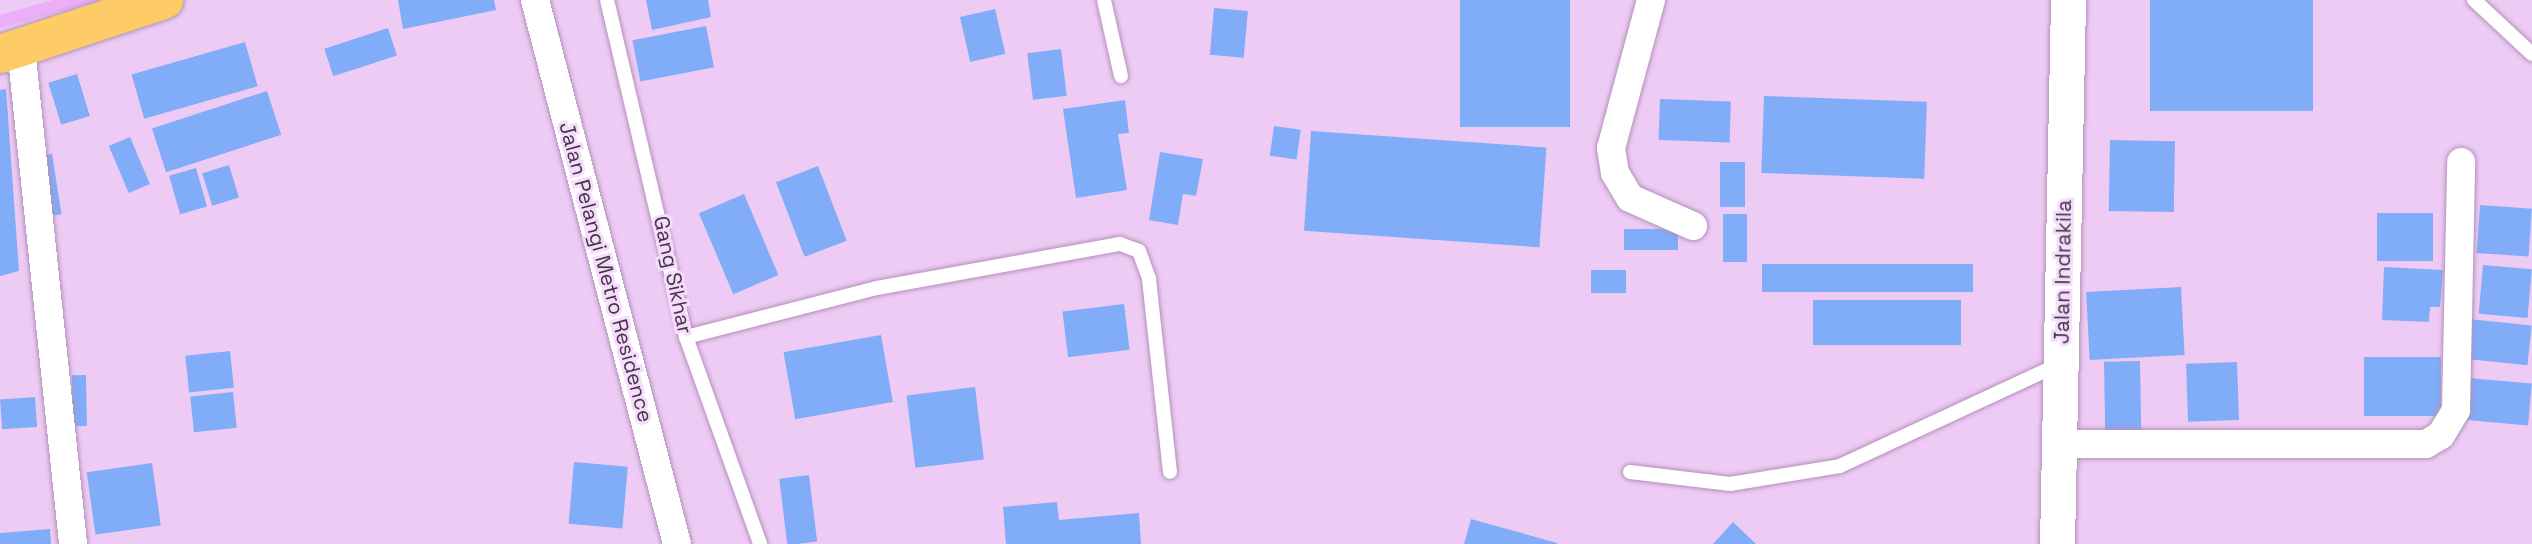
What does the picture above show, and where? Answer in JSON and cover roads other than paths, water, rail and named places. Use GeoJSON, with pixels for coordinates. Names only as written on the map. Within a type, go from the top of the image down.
{"type":"FeatureCollection","features":[{"type":"Feature","properties":{"kind":"highway"},"geometry":{"type":"LineString","coordinates":[[10,51],[164,0]]}},
{"type":"Feature","properties":{"kind":"street","name":"Jalan Pelangi Metro Residence"},"geometry":{"type":"LineString","coordinates":[[535,0],[677,544]]}},
{"type":"Feature","properties":{"kind":"street"},"geometry":{"type":"LineString","coordinates":[[1651,0],[1611,148],[1615,173],[1630,198],[1693,226]]}},
{"type":"Feature","properties":{"kind":"street","name":"Jalan Indrakila"},"geometry":{"type":"LineString","coordinates":[[2057,544],[2062,444],[2068,0]]}},
{"type":"Feature","properties":{"kind":"street"},"geometry":{"type":"LineString","coordinates":[[10,51],[74,544]]}},
{"type":"Feature","properties":{"kind":"street"},"geometry":{"type":"LineString","coordinates":[[2062,444],[2426,444],[2441,435],[2456,410],[2461,162]]}},
{"type":"Feature","properties":{"kind":"lane","name":"Gang Sikhar"},"geometry":{"type":"LineString","coordinates":[[607,0],[686,337],[760,544]]}},
{"type":"Feature","properties":{"kind":"lane"},"geometry":{"type":"LineString","coordinates":[[1104,0],[1121,76]]}},
{"type":"Feature","properties":{"kind":"lane"},"geometry":{"type":"LineString","coordinates":[[2474,0],[2532,54]]}},
{"type":"Feature","properties":{"kind":"lane"},"geometry":{"type":"LineString","coordinates":[[686,337],[877,288],[1120,244],[1139,251],[1149,279],[1170,472]]}},
{"type":"Feature","properties":{"kind":"lane"},"geometry":{"type":"LineString","coordinates":[[1630,472],[1730,484],[1840,466],[2061,364]]}}]}
